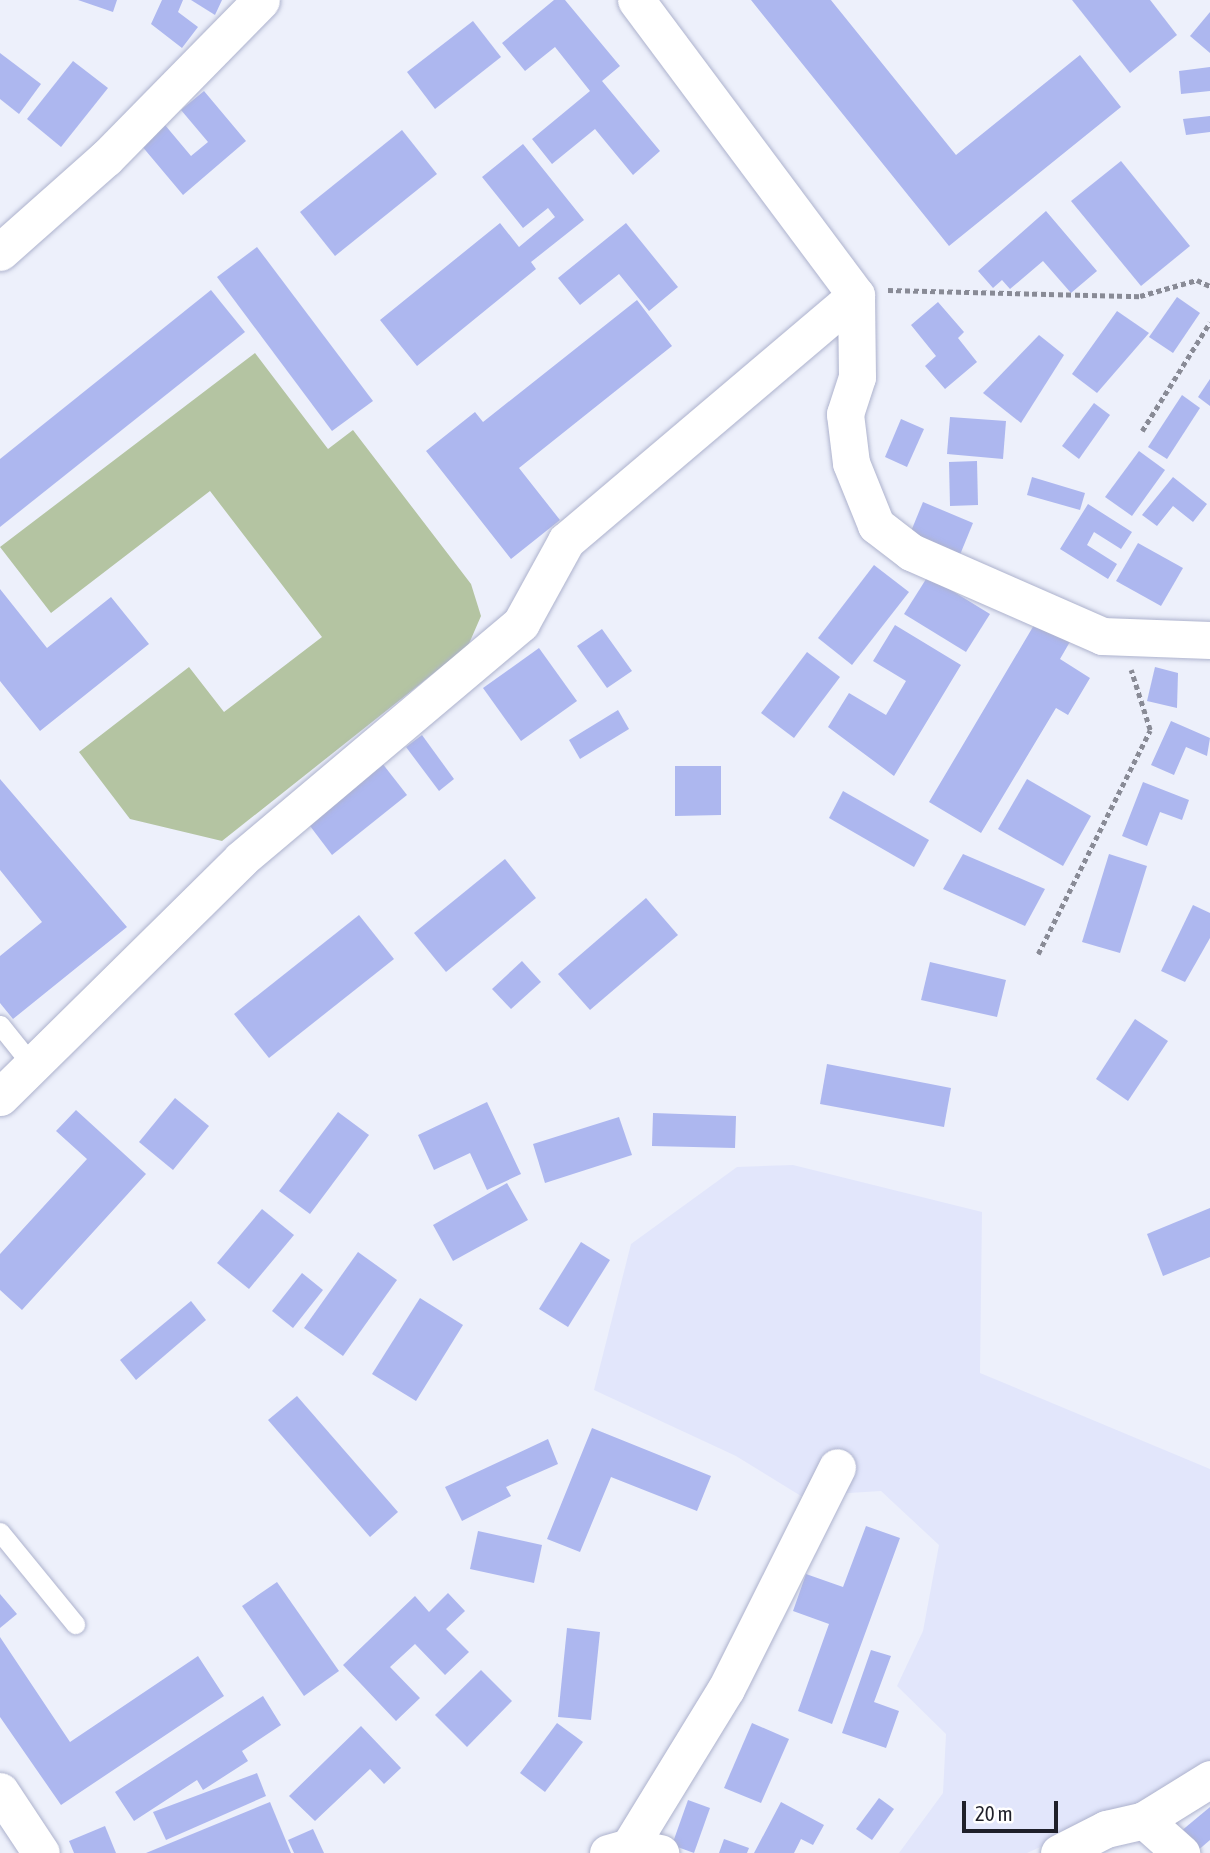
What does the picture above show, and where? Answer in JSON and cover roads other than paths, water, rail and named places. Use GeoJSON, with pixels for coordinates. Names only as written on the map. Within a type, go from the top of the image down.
{"type":"FeatureCollection","features":[{"type":"Feature","properties":{"kind":"street"},"geometry":{"type":"LineString","coordinates":[[0,252],[106,158],[261,0]]}},
{"type":"Feature","properties":{"kind":"street"},"geometry":{"type":"LineString","coordinates":[[636,0],[856,296],[857,377],[845,414],[851,463],[876,525],[911,552],[1101,636],[1210,640]]}},
{"type":"Feature","properties":{"kind":"street"},"geometry":{"type":"LineString","coordinates":[[0,1097],[241,859],[521,623],[565,541],[856,296]]}},
{"type":"Feature","properties":{"kind":"street"},"geometry":{"type":"LineString","coordinates":[[632,1851],[726,1689],[837,1467]]}},
{"type":"Feature","properties":{"kind":"street"},"geometry":{"type":"LineString","coordinates":[[1059,1853],[1106,1829],[1144,1821],[1210,1779]]}},
{"type":"Feature","properties":{"kind":"street"},"geometry":{"type":"LineString","coordinates":[[0,1790],[41,1853]]}},
{"type":"Feature","properties":{"kind":"street"},"geometry":{"type":"LineString","coordinates":[[1144,1821],[1181,1853]]}},
{"type":"Feature","properties":{"kind":"lane"},"geometry":{"type":"LineString","coordinates":[[0,1025],[32,1065]]}},
{"type":"Feature","properties":{"kind":"lane"},"geometry":{"type":"LineString","coordinates":[[0,1532],[75,1624]]}}]}
